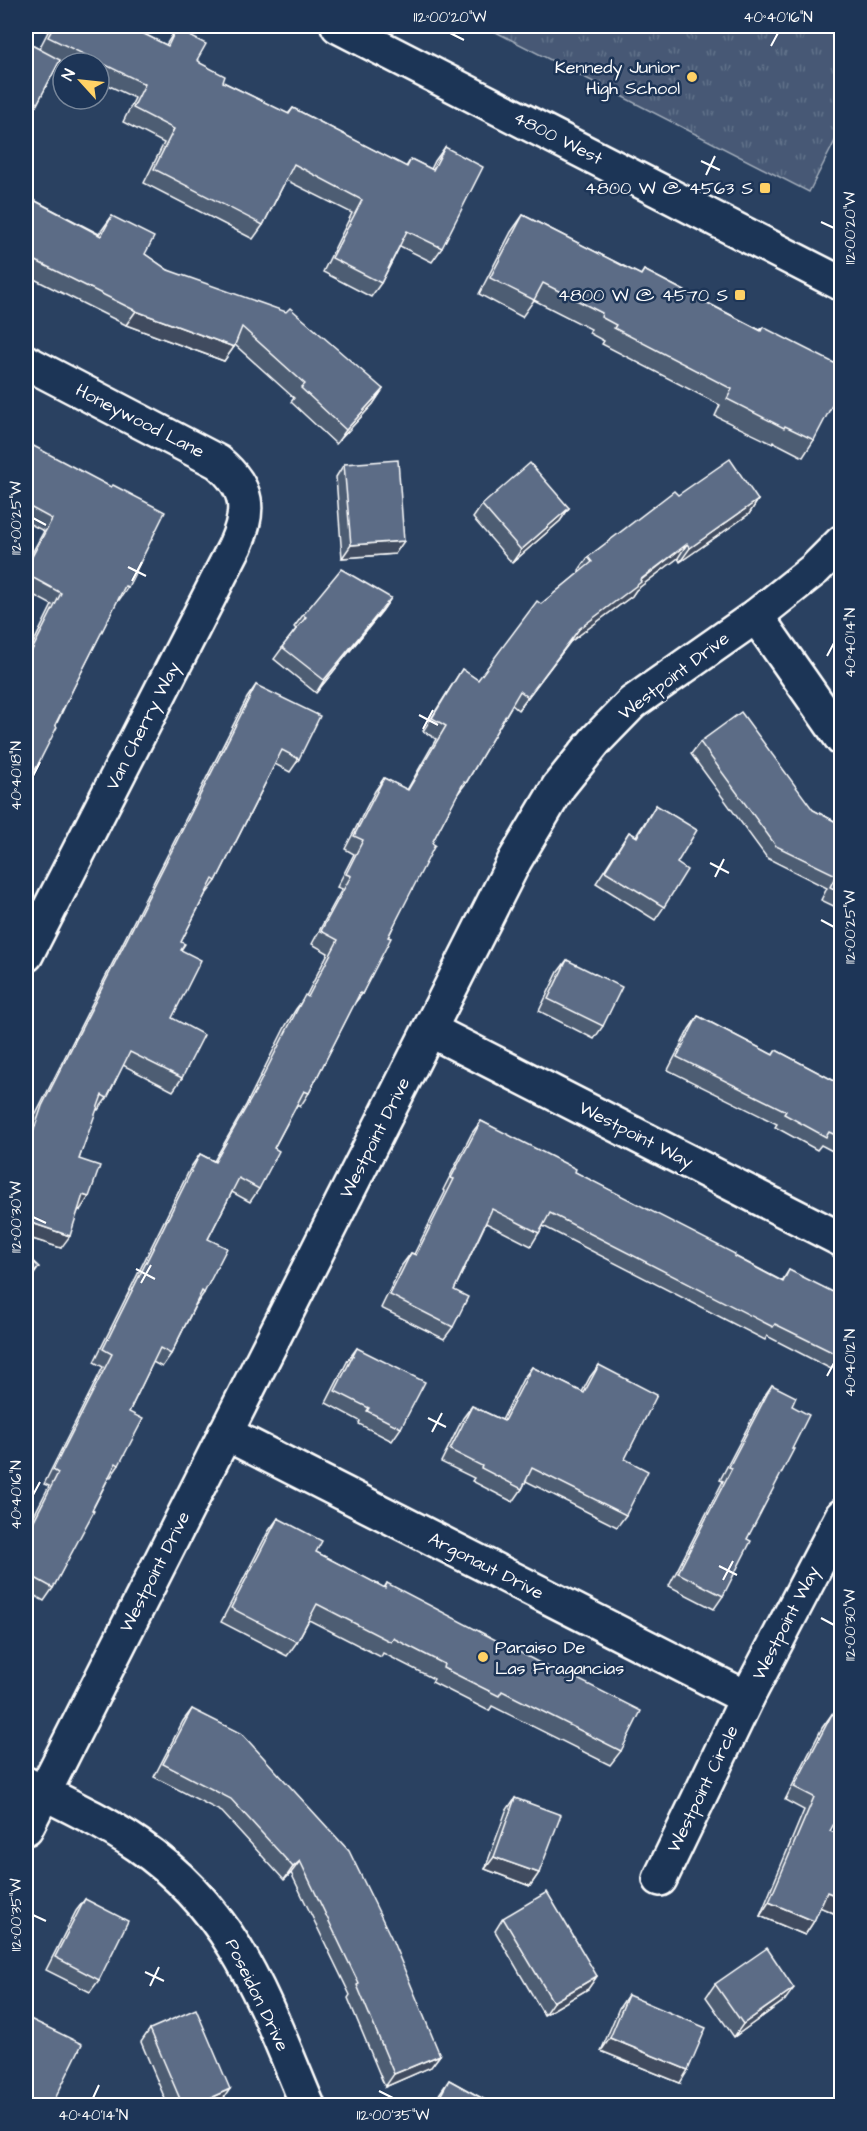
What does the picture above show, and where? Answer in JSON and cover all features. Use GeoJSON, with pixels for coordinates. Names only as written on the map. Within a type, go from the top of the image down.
{"type":"FeatureCollection","features":[{"type":"Feature","properties":{"kind":"street","name":"4800 West"},"geometry":{"type":"LineString","coordinates":[[338,26],[842,284]]}},
{"type":"Feature","properties":{"kind":"street","name":"Honeywood Lane"},"geometry":{"type":"LineString","coordinates":[[26,362],[218,462],[238,481],[244,494]]}},
{"type":"Feature","properties":{"kind":"street","name":"Van Cherry Way"},"geometry":{"type":"LineString","coordinates":[[26,955],[235,546],[245,520],[244,494]]}},
{"type":"Feature","properties":{"kind":"street","name":"Westpoint Drive"},"geometry":{"type":"LineString","coordinates":[[26,1828],[34,1788],[225,1433],[515,860],[559,786],[596,740],[632,702],[756,616],[815,569],[842,542]]}},
{"type":"Feature","properties":{"kind":"street"},"geometry":{"type":"LineString","coordinates":[[756,616],[842,739]]}},
{"type":"Feature","properties":{"kind":"street","name":"Westpoint Way"},"geometry":{"type":"LineString","coordinates":[[430,1030],[842,1240]]}},
{"type":"Feature","properties":{"kind":"street","name":"Argonaut Drive"},"geometry":{"type":"LineString","coordinates":[[225,1433],[747,1698]]}},
{"type":"Feature","properties":{"kind":"street","name":"Westpoint Way"},"geometry":{"type":"LineString","coordinates":[[747,1698],[842,1516]]}},
{"type":"Feature","properties":{"kind":"street","name":"Westpoint Circle"},"geometry":{"type":"LineString","coordinates":[[660,1879],[747,1698]]}},
{"type":"Feature","properties":{"kind":"street","name":"Poseidon Drive"},"geometry":{"type":"LineString","coordinates":[[34,1788],[112,1828],[140,1846],[164,1864],[209,1909],[227,1933],[256,1984],[308,2106]]}},
{"type":"Feature","properties":{"kind":"green space","name":"Kennedy Junior High School"},"geometry":{"type":"Polygon","coordinates":[[[484,26],[841,26],[841,129],[809,192],[484,26]]]}},
{"type":"Feature","properties":{"kind":"building"},"geometry":{"type":"Polygon","coordinates":[[[54,26],[128,26],[168,46],[176,29],[206,44],[197,60],[225,76],[223,82],[289,114],[293,108],[407,167],[411,159],[433,170],[445,147],[483,167],[442,248],[407,231],[381,283],[332,258],[362,200],[294,164],[263,225],[154,169],[174,129],[133,108],[145,84],[111,68],[111,51],[77,51],[48,37],[54,26]]]}},
{"type":"Feature","properties":{"kind":"building"},"geometry":{"type":"Polygon","coordinates":[[[26,42],[51,55],[51,77],[36,106],[26,101],[26,42]]]}},
{"type":"Feature","properties":{"kind":"building"},"geometry":{"type":"Polygon","coordinates":[[[26,196],[101,236],[112,216],[154,237],[145,254],[168,270],[286,312],[290,308],[383,389],[346,430],[301,388],[305,384],[242,327],[234,347],[136,311],[26,256],[26,196]]]}},
{"type":"Feature","properties":{"kind":"building"},"geometry":{"type":"Polygon","coordinates":[[[523,215],[641,275],[644,270],[761,331],[763,327],[842,367],[842,386],[814,440],[785,426],[784,428],[727,399],[732,389],[614,328],[616,325],[601,317],[602,313],[543,283],[534,300],[490,278],[523,215]]]}},
{"type":"Feature","properties":{"kind":"building"},"geometry":{"type":"Polygon","coordinates":[[[26,442],[111,487],[113,485],[165,512],[74,687],[55,725],[57,727],[26,788],[26,662],[61,593],[26,574],[26,568],[52,519],[26,505],[26,442]]]}},
{"type":"Feature","properties":{"kind":"building"},"geometry":{"type":"Polygon","coordinates":[[[730,459],[758,500],[690,548],[687,544],[640,580],[641,582],[579,629],[528,697],[520,691],[466,783],[464,782],[432,843],[435,845],[388,937],[391,938],[309,1093],[304,1091],[274,1148],[279,1151],[259,1189],[239,1178],[208,1239],[227,1248],[204,1293],[202,1291],[171,1354],[160,1348],[129,1412],[143,1419],[119,1465],[116,1463],[92,1510],[94,1511],[53,1588],[26,1573],[26,1536],[58,1473],[53,1470],[112,1354],[103,1349],[200,1154],[215,1162],[255,1092],[305,995],[308,997],[338,940],[321,931],[351,876],[346,874],[363,840],[354,836],[384,778],[408,790],[446,726],[432,718],[462,669],[478,680],[537,601],[541,604],[592,562],[588,557],[674,491],[678,495],[730,459]]]}},
{"type":"Feature","properties":{"kind":"building"},"geometry":{"type":"Polygon","coordinates":[[[398,460],[404,541],[351,545],[344,464],[398,460]]]}},
{"type":"Feature","properties":{"kind":"building"},"geometry":{"type":"Polygon","coordinates":[[[530,463],[569,508],[521,550],[482,505],[530,463]]]}},
{"type":"Feature","properties":{"kind":"building"},"geometry":{"type":"Polygon","coordinates":[[[341,569],[391,598],[324,680],[282,647],[306,617],[303,615],[341,569]]]}},
{"type":"Feature","properties":{"kind":"building"},"geometry":{"type":"Polygon","coordinates":[[[256,685],[320,716],[299,759],[282,750],[216,881],[213,879],[181,942],[185,944],[181,950],[201,960],[172,1018],[204,1035],[182,1078],[130,1052],[107,1098],[102,1095],[79,1159],[100,1166],[89,1197],[83,1195],[70,1236],[26,1221],[26,1202],[28,1200],[26,1199],[26,1153],[42,1106],[256,685]]]}},
{"type":"Feature","properties":{"kind":"building"},"geometry":{"type":"Polygon","coordinates":[[[741,712],[813,810],[842,825],[842,893],[830,887],[836,875],[776,846],[700,742],[741,712]]]}},
{"type":"Feature","properties":{"kind":"building"},"geometry":{"type":"Polygon","coordinates":[[[656,805],[697,830],[677,863],[687,870],[664,907],[605,871],[629,832],[637,837],[656,805]]]}},
{"type":"Feature","properties":{"kind":"building"},"geometry":{"type":"Polygon","coordinates":[[[567,960],[622,987],[603,1026],[548,999],[567,960]]]}},
{"type":"Feature","properties":{"kind":"building"},"geometry":{"type":"Polygon","coordinates":[[[698,1016],[773,1055],[776,1050],[842,1085],[842,1138],[829,1132],[826,1137],[784,1114],[786,1111],[677,1057],[698,1016]]]}},
{"type":"Feature","properties":{"kind":"building"},"geometry":{"type":"Polygon","coordinates":[[[481,1121],[576,1169],[575,1172],[735,1254],[734,1256],[783,1282],[789,1270],[839,1295],[838,1298],[842,1300],[842,1353],[840,1356],[775,1324],[773,1327],[550,1213],[539,1233],[492,1209],[454,1290],[468,1297],[453,1327],[390,1295],[411,1253],[416,1255],[454,1179],[451,1178],[481,1121]]]}},
{"type":"Feature","properties":{"kind":"building"},"geometry":{"type":"Polygon","coordinates":[[[26,1255],[39,1267],[26,1282],[26,1255]]]}},
{"type":"Feature","properties":{"kind":"building"},"geometry":{"type":"Polygon","coordinates":[[[357,1348],[425,1382],[401,1428],[335,1391],[357,1348]]]}},
{"type":"Feature","properties":{"kind":"building"},"geometry":{"type":"Polygon","coordinates":[[[599,1365],[657,1395],[625,1459],[648,1471],[626,1515],[532,1468],[522,1489],[450,1450],[472,1406],[504,1421],[532,1367],[584,1393],[599,1365]]]}},
{"type":"Feature","properties":{"kind":"building"},"geometry":{"type":"Polygon","coordinates":[[[772,1385],[796,1397],[792,1406],[809,1415],[747,1539],[751,1541],[723,1596],[678,1573],[772,1385]]]}},
{"type":"Feature","properties":{"kind":"building"},"geometry":{"type":"Polygon","coordinates":[[[278,1518],[322,1541],[316,1552],[385,1588],[387,1583],[555,1671],[556,1668],[641,1711],[621,1751],[502,1691],[499,1696],[443,1668],[444,1664],[393,1638],[391,1642],[317,1604],[297,1642],[231,1608],[278,1518]]]}},
{"type":"Feature","properties":{"kind":"building"},"geometry":{"type":"Polygon","coordinates":[[[192,1709],[242,1734],[349,1851],[391,1937],[440,2055],[394,2074],[357,1985],[359,1984],[300,1861],[293,1867],[231,1799],[163,1764],[192,1709]]]}},
{"type":"Feature","properties":{"kind":"building"},"geometry":{"type":"Polygon","coordinates":[[[832,1714],[842,1719],[842,1809],[830,1831],[842,1835],[842,1898],[827,1892],[814,1921],[769,1902],[814,1797],[794,1787],[832,1714]]]}},
{"type":"Feature","properties":{"kind":"building"},"geometry":{"type":"Polygon","coordinates":[[[515,1798],[561,1815],[539,1873],[494,1857],[515,1798]]]}},
{"type":"Feature","properties":{"kind":"building"},"geometry":{"type":"Polygon","coordinates":[[[547,1892],[597,1976],[553,2002],[503,1918],[547,1892]]]}},
{"type":"Feature","properties":{"kind":"building"},"geometry":{"type":"Polygon","coordinates":[[[85,1899],[128,1921],[99,1980],[55,1957],[85,1899]]]}},
{"type":"Feature","properties":{"kind":"building"},"geometry":{"type":"Polygon","coordinates":[[[767,1948],[794,1988],[743,2024],[715,1984],[767,1948]]]}},
{"type":"Feature","properties":{"kind":"building"},"geometry":{"type":"Polygon","coordinates":[[[628,1995],[706,2028],[688,2070],[610,2038],[628,1995]]]}},
{"type":"Feature","properties":{"kind":"building"},"geometry":{"type":"Polygon","coordinates":[[[196,2009],[230,2089],[192,2106],[183,2106],[150,2029],[196,2009]]]}},
{"type":"Feature","properties":{"kind":"building"},"geometry":{"type":"Polygon","coordinates":[[[26,2017],[82,2044],[52,2105],[48,2103],[47,2106],[26,2106],[26,2017]]]}},
{"type":"Feature","properties":{"kind":"building"},"geometry":{"type":"Polygon","coordinates":[[[449,2080],[496,2106],[435,2106],[449,2080]]]}},
{"type":"Feature","properties":{"kind":"place","name":"Kennedy Junior High School"},"geometry":{"type":"Point","coordinates":[692,77]}},
{"type":"Feature","properties":{"kind":"place","name":"4800 W @ 4563 S"},"geometry":{"type":"Point","coordinates":[765,188]}},
{"type":"Feature","properties":{"kind":"place","name":"4800 W @ 4570 S"},"geometry":{"type":"Point","coordinates":[740,295]}},
{"type":"Feature","properties":{"kind":"place","name":"Paraiso De Las Fragancias"},"geometry":{"type":"Point","coordinates":[483,1657]}}]}
